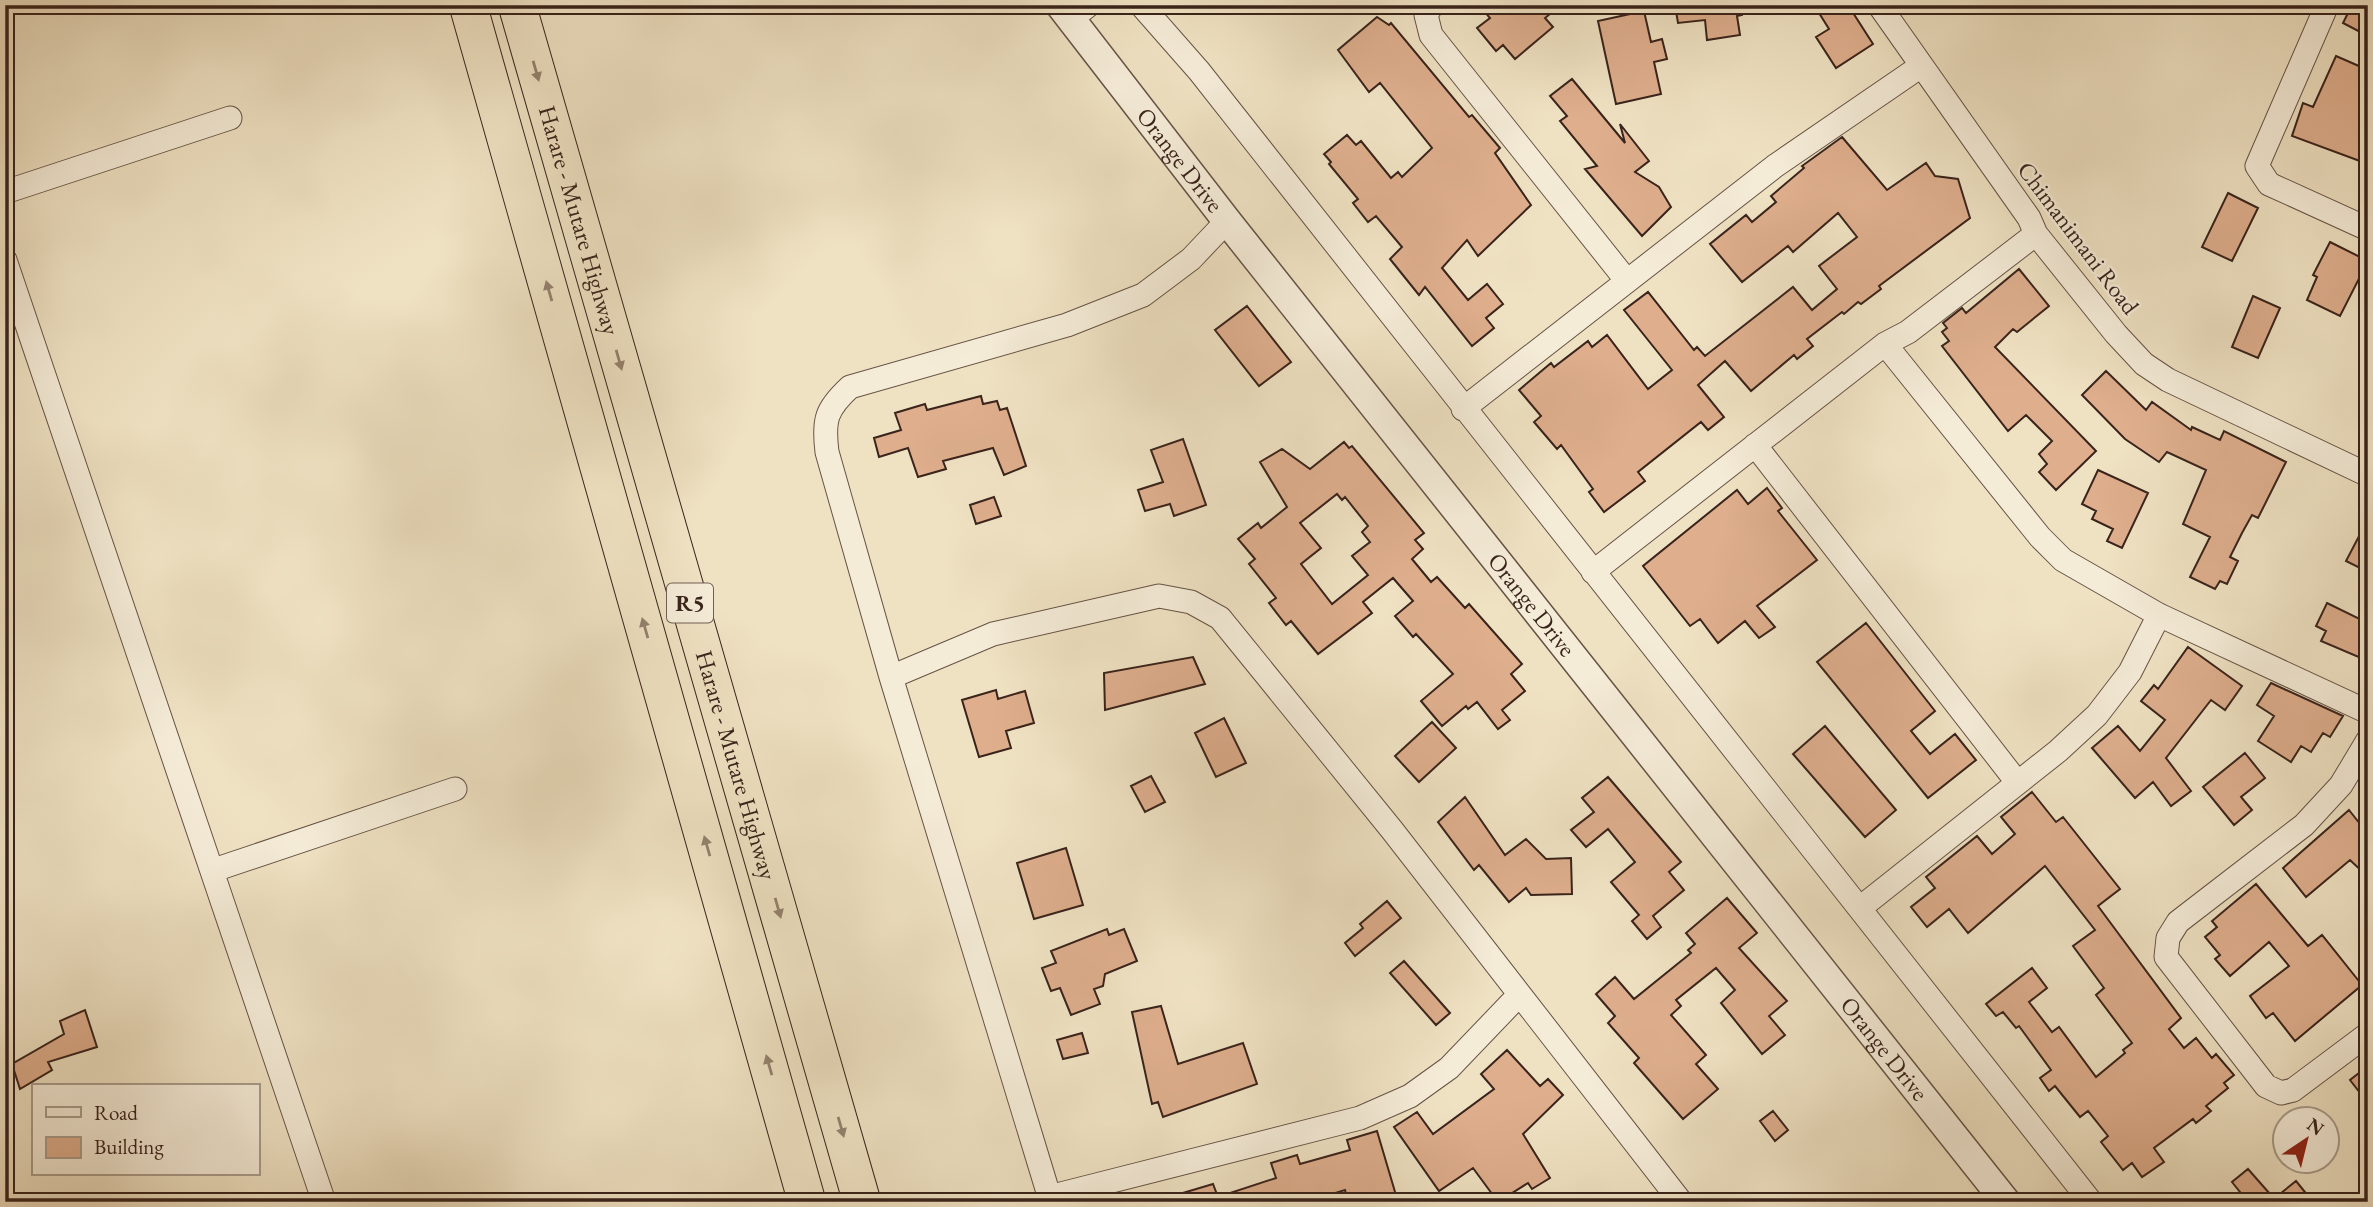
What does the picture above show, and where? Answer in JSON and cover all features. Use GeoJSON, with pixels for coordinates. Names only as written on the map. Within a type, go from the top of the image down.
{"type":"FeatureCollection","features":[{"type":"Feature","properties":{"kind":"highway","name":"Harare - Mutare Highway"},"geometry":{"type":"LineString","coordinates":[[468,5],[807,1202]]}},
{"type":"Feature","properties":{"kind":"highway","name":"Harare - Mutare Highway"},"geometry":{"type":"LineString","coordinates":[[517,5],[862,1202]]}},
{"type":"Feature","properties":{"kind":"street"},"geometry":{"type":"LineString","coordinates":[[1141,5],[1199,71],[2091,1202]]}},
{"type":"Feature","properties":{"kind":"street"},"geometry":{"type":"LineString","coordinates":[[1432,5],[1426,15],[1431,35],[1627,281]]}},
{"type":"Feature","properties":{"kind":"street","name":"Chimanimani Road"},"geometry":{"type":"LineString","coordinates":[[1879,5],[2029,218],[2036,234],[2144,364],[2168,380],[2368,475]]}},
{"type":"Feature","properties":{"kind":"street"},"geometry":{"type":"LineString","coordinates":[[2327,5],[2257,166],[2258,172],[2269,184],[2368,229]]}},
{"type":"Feature","properties":{"kind":"street","name":"Orange Drive"},"geometry":{"type":"LineString","coordinates":[[1073,10],[1227,220],[2006,1202]]}},
{"type":"Feature","properties":{"kind":"street"},"geometry":{"type":"LineString","coordinates":[[1463,409],[1775,166],[1921,66]]}},
{"type":"Feature","properties":{"kind":"street"},"geometry":{"type":"LineString","coordinates":[[5,192],[230,118]]}},
{"type":"Feature","properties":{"kind":"street"},"geometry":{"type":"LineString","coordinates":[[1227,220],[1191,259],[1143,295],[1066,325],[850,387],[835,402],[824,425],[827,452],[891,677],[1050,1199],[1360,1118],[1410,1096],[1448,1068],[1519,995]]}},
{"type":"Feature","properties":{"kind":"street"},"geometry":{"type":"LineString","coordinates":[[1593,572],[1885,344],[1908,332],[2036,234]]}},
{"type":"Feature","properties":{"kind":"street"},"geometry":{"type":"LineString","coordinates":[[5,260],[214,870],[324,1202]]}},
{"type":"Feature","properties":{"kind":"street"},"geometry":{"type":"LineString","coordinates":[[1885,344],[2040,537],[2063,560],[2159,615],[2368,712]]}},
{"type":"Feature","properties":{"kind":"street"},"geometry":{"type":"LineString","coordinates":[[1755,445],[2017,782]]}},
{"type":"Feature","properties":{"kind":"street"},"geometry":{"type":"LineString","coordinates":[[891,677],[993,634],[1159,596],[1191,602],[1220,618],[1392,830],[1681,1202]]}},
{"type":"Feature","properties":{"kind":"street"},"geometry":{"type":"LineString","coordinates":[[1860,908],[2097,715],[2130,672],[2159,615]]}},
{"type":"Feature","properties":{"kind":"street"},"geometry":{"type":"LineString","coordinates":[[2368,740],[2341,785],[2304,825],[2178,922],[2168,938],[2166,957],[2266,1086],[2281,1093],[2293,1090],[2368,1034]]}},
{"type":"Feature","properties":{"kind":"street"},"geometry":{"type":"LineString","coordinates":[[214,870],[455,789]]}},
{"type":"Feature","properties":{"kind":"building"},"geometry":{"type":"Polygon","coordinates":[[[1479,5],[1510,5],[1516,13],[1526,5],[1561,5],[1545,18],[1553,27],[1515,59],[1503,45],[1496,51],[1477,28],[1490,18],[1479,5]]]}},
{"type":"Feature","properties":{"kind":"building"},"geometry":{"type":"Polygon","coordinates":[[[1675,5],[1741,5],[1742,15],[1737,16],[1740,35],[1707,40],[1705,20],[1678,23],[1675,5]]]}},
{"type":"Feature","properties":{"kind":"building"},"geometry":{"type":"Polygon","coordinates":[[[1814,5],[1848,5],[1873,44],[1836,68],[1816,37],[1829,29],[1814,5]]]}},
{"type":"Feature","properties":{"kind":"building"},"geometry":{"type":"Polygon","coordinates":[[[2352,5],[2368,5],[2368,36],[2343,23],[2352,5]]]}},
{"type":"Feature","properties":{"kind":"building"},"geometry":{"type":"Polygon","coordinates":[[[1644,11],[1651,42],[1662,39],[1667,59],[1654,62],[1661,94],[1616,104],[1598,21],[1644,11]]]}},
{"type":"Feature","properties":{"kind":"building"},"geometry":{"type":"Polygon","coordinates":[[[1377,17],[1389,25],[1391,23],[1469,117],[1472,115],[1500,148],[1495,153],[1531,205],[1478,256],[1467,240],[1442,268],[1468,300],[1487,284],[1503,304],[1486,318],[1494,328],[1472,346],[1425,287],[1419,295],[1390,259],[1402,247],[1376,216],[1368,222],[1353,203],[1358,199],[1324,154],[1347,135],[1356,145],[1361,141],[1391,178],[1398,172],[1402,177],[1432,148],[1380,83],[1369,92],[1338,50],[1377,17]]]}},
{"type":"Feature","properties":{"kind":"building"},"geometry":{"type":"Polygon","coordinates":[[[2336,56],[2368,70],[2368,164],[2292,136],[2303,103],[2313,107],[2336,56]]]}},
{"type":"Feature","properties":{"kind":"building"},"geometry":{"type":"Polygon","coordinates":[[[1572,79],[1625,143],[1620,124],[1649,161],[1635,172],[1659,187],[1671,207],[1642,236],[1585,169],[1597,166],[1560,121],[1567,116],[1550,96],[1572,79]]]}},
{"type":"Feature","properties":{"kind":"building"},"geometry":{"type":"Polygon","coordinates":[[[1842,137],[1887,190],[1926,163],[1935,176],[1958,179],[1970,218],[1879,286],[1881,289],[1861,304],[1858,302],[1844,314],[1842,312],[1807,339],[1813,346],[1797,359],[1794,355],[1751,391],[1725,361],[1698,385],[1724,417],[1708,430],[1701,422],[1638,472],[1645,481],[1604,512],[1589,492],[1593,489],[1561,445],[1557,449],[1534,422],[1541,416],[1519,390],[1551,363],[1554,367],[1588,341],[1592,347],[1607,335],[1648,389],[1672,370],[1624,310],[1648,292],[1694,350],[1697,347],[1705,356],[1793,287],[1812,310],[1837,289],[1819,266],[1857,237],[1838,213],[1793,252],[1788,246],[1742,282],[1710,244],[1746,215],[1752,222],[1776,202],[1771,196],[1804,168],[1802,166],[1842,137]]]}},
{"type":"Feature","properties":{"kind":"building"},"geometry":{"type":"Polygon","coordinates":[[[2228,193],[2258,208],[2232,261],[2202,247],[2228,193]]]}},
{"type":"Feature","properties":{"kind":"building"},"geometry":{"type":"Polygon","coordinates":[[[2330,242],[2368,261],[2340,316],[2307,300],[2317,277],[2313,275],[2330,242]]]}},
{"type":"Feature","properties":{"kind":"building"},"geometry":{"type":"Polygon","coordinates":[[[2019,269],[2049,306],[2017,332],[2013,329],[1995,347],[2096,451],[2056,490],[2039,472],[2047,464],[2039,454],[2052,441],[2026,415],[2008,431],[1942,346],[1949,341],[1942,332],[1947,328],[1943,323],[1962,308],[1966,313],[2019,269]]]}},
{"type":"Feature","properties":{"kind":"building"},"geometry":{"type":"Polygon","coordinates":[[[2253,296],[2280,308],[2258,358],[2232,347],[2253,296]]]}},
{"type":"Feature","properties":{"kind":"building"},"geometry":{"type":"Polygon","coordinates":[[[1247,306],[1291,362],[1259,386],[1215,330],[1247,306]]]}},
{"type":"Feature","properties":{"kind":"building"},"geometry":{"type":"Polygon","coordinates":[[[2106,371],[2146,410],[2152,402],[2191,430],[2192,427],[2220,440],[2224,431],[2286,462],[2258,518],[2252,515],[2230,557],[2238,561],[2227,584],[2220,581],[2215,589],[2190,577],[2210,537],[2183,524],[2206,470],[2167,452],[2159,462],[2125,439],[2082,395],[2106,371]]]}},
{"type":"Feature","properties":{"kind":"building"},"geometry":{"type":"Polygon","coordinates":[[[981,396],[983,404],[997,401],[1000,410],[1007,408],[1026,466],[1004,475],[993,448],[943,461],[946,469],[918,477],[908,448],[879,457],[874,438],[901,430],[895,413],[925,404],[927,410],[981,396]]]}},
{"type":"Feature","properties":{"kind":"building"},"geometry":{"type":"Polygon","coordinates":[[[1183,439],[1206,505],[1174,516],[1170,504],[1145,511],[1138,490],[1163,482],[1151,450],[1183,439]]]}},
{"type":"Feature","properties":{"kind":"building"},"geometry":{"type":"Polygon","coordinates":[[[1344,442],[1349,448],[1352,446],[1424,533],[1415,540],[1423,549],[1412,559],[1431,582],[1437,577],[1465,608],[1469,604],[1522,664],[1511,674],[1525,691],[1502,710],[1510,720],[1498,729],[1477,702],[1468,709],[1466,706],[1442,726],[1421,701],[1453,674],[1416,634],[1413,637],[1395,616],[1413,601],[1393,578],[1363,602],[1372,613],[1318,654],[1291,621],[1286,625],[1269,603],[1276,598],[1249,564],[1255,559],[1238,539],[1258,523],[1261,528],[1287,507],[1260,462],[1282,449],[1310,469],[1344,442]],[[1337,494],[1300,523],[1321,548],[1301,564],[1332,604],[1368,575],[1352,556],[1370,542],[1362,532],[1368,526],[1345,497],[1342,500],[1337,494]]]}},
{"type":"Feature","properties":{"kind":"building"},"geometry":{"type":"Polygon","coordinates":[[[2098,470],[2148,493],[2122,548],[2107,541],[2113,529],[2092,519],[2096,511],[2082,504],[2098,470]]]}},
{"type":"Feature","properties":{"kind":"building"},"geometry":{"type":"Polygon","coordinates":[[[1767,488],[1782,508],[1778,511],[1817,560],[1757,606],[1775,627],[1759,638],[1745,621],[1718,643],[1700,619],[1690,626],[1643,566],[1737,490],[1748,504],[1767,488]]]}},
{"type":"Feature","properties":{"kind":"building"},"geometry":{"type":"Polygon","coordinates":[[[994,497],[1001,516],[976,524],[970,505],[994,497]]]}},
{"type":"Feature","properties":{"kind":"building"},"geometry":{"type":"Polygon","coordinates":[[[2368,519],[2368,572],[2346,561],[2368,519]]]}},
{"type":"Feature","properties":{"kind":"building"},"geometry":{"type":"Polygon","coordinates":[[[2327,603],[2368,623],[2368,661],[2321,641],[2326,631],[2316,626],[2327,603]]]}},
{"type":"Feature","properties":{"kind":"building"},"geometry":{"type":"Polygon","coordinates":[[[1866,623],[1935,711],[1911,731],[1930,754],[1955,734],[1976,760],[1928,798],[1817,662],[1866,623]]]}},
{"type":"Feature","properties":{"kind":"building"},"geometry":{"type":"Polygon","coordinates":[[[2188,647],[2242,686],[2225,710],[2211,700],[2166,758],[2191,791],[2171,806],[2153,782],[2135,798],[2092,748],[2118,726],[2140,751],[2165,720],[2141,701],[2154,685],[2158,689],[2188,647]]]}},
{"type":"Feature","properties":{"kind":"building"},"geometry":{"type":"Polygon","coordinates":[[[1193,657],[1205,684],[1105,710],[1104,673],[1193,657]]]}},
{"type":"Feature","properties":{"kind":"building"},"geometry":{"type":"Polygon","coordinates":[[[2271,683],[2343,716],[2330,737],[2323,733],[2311,752],[2301,746],[2291,762],[2258,741],[2274,716],[2257,705],[2271,683]]]}},
{"type":"Feature","properties":{"kind":"building"},"geometry":{"type":"Polygon","coordinates":[[[996,690],[998,699],[1025,691],[1034,723],[1006,731],[1011,748],[979,757],[962,700],[996,690]]]}},
{"type":"Feature","properties":{"kind":"building"},"geometry":{"type":"Polygon","coordinates":[[[1224,718],[1246,763],[1216,777],[1195,733],[1224,718]]]}},
{"type":"Feature","properties":{"kind":"building"},"geometry":{"type":"Polygon","coordinates":[[[1432,722],[1456,748],[1419,782],[1395,756],[1432,722]]]}},
{"type":"Feature","properties":{"kind":"building"},"geometry":{"type":"Polygon","coordinates":[[[1825,726],[1896,810],[1865,837],[1793,754],[1825,726]]]}},
{"type":"Feature","properties":{"kind":"building"},"geometry":{"type":"Polygon","coordinates":[[[2245,753],[2265,778],[2241,797],[2252,810],[2234,825],[2203,787],[2245,753]]]}},
{"type":"Feature","properties":{"kind":"building"},"geometry":{"type":"Polygon","coordinates":[[[1151,776],[1165,802],[1145,812],[1131,786],[1151,776]]]}},
{"type":"Feature","properties":{"kind":"building"},"geometry":{"type":"Polygon","coordinates":[[[1608,777],[1681,862],[1669,872],[1684,890],[1653,916],[1661,927],[1647,939],[1632,921],[1639,915],[1611,882],[1635,862],[1608,829],[1586,847],[1571,830],[1594,812],[1582,798],[1608,777]]]}},
{"type":"Feature","properties":{"kind":"building"},"geometry":{"type":"Polygon","coordinates":[[[2032,792],[2056,822],[2063,817],[2120,889],[2098,906],[2181,1018],[2169,1029],[2184,1048],[2196,1038],[2212,1058],[2216,1054],[2234,1075],[2224,1083],[2228,1088],[2206,1106],[2211,1111],[2196,1123],[2193,1119],[2154,1148],[2164,1162],[2142,1177],[2132,1163],[2123,1170],[2101,1142],[2108,1136],[2088,1111],[2080,1117],[2055,1086],[2049,1091],[2040,1078],[2051,1070],[2019,1026],[2016,1028],[2003,1012],[1996,1016],[1986,1004],[2032,968],[2047,988],[2029,1002],[2052,1032],[2059,1027],[2096,1077],[2125,1053],[2123,1050],[2132,1043],[2096,995],[2104,988],[2073,946],[2095,930],[2045,866],[1968,933],[1949,909],[1927,927],[1911,907],[1935,888],[1926,877],[1977,836],[1992,854],[2015,834],[2001,817],[2032,792]]]}},
{"type":"Feature","properties":{"kind":"building"},"geometry":{"type":"Polygon","coordinates":[[[1465,797],[1505,855],[1526,839],[1546,859],[1571,858],[1572,894],[1531,895],[1526,888],[1509,902],[1479,865],[1474,870],[1438,822],[1465,797]]]}},
{"type":"Feature","properties":{"kind":"building"},"geometry":{"type":"Polygon","coordinates":[[[2349,810],[2368,834],[2368,877],[2350,860],[2306,897],[2283,868],[2349,810]]]}},
{"type":"Feature","properties":{"kind":"building"},"geometry":{"type":"Polygon","coordinates":[[[1066,848],[1083,905],[1034,919],[1017,863],[1066,848]]]}},
{"type":"Feature","properties":{"kind":"building"},"geometry":{"type":"Polygon","coordinates":[[[2256,884],[2308,946],[2322,935],[2362,985],[2295,1041],[2273,1013],[2266,1018],[2250,996],[2289,966],[2269,942],[2230,976],[2215,959],[2220,955],[2205,937],[2217,927],[2212,921],[2256,884]]]}},
{"type":"Feature","properties":{"kind":"building"},"geometry":{"type":"Polygon","coordinates":[[[1727,898],[1757,933],[1739,948],[1787,1001],[1769,1016],[1785,1035],[1762,1054],[1721,1003],[1735,990],[1716,968],[1676,1000],[1681,1006],[1671,1015],[1706,1055],[1696,1064],[1718,1089],[1683,1119],[1634,1063],[1639,1058],[1608,1023],[1615,1016],[1596,994],[1615,977],[1634,999],[1691,953],[1688,950],[1695,944],[1686,933],[1727,898]]]}},
{"type":"Feature","properties":{"kind":"building"},"geometry":{"type":"Polygon","coordinates":[[[1387,901],[1401,918],[1355,956],[1345,943],[1363,928],[1360,924],[1387,901]]]}},
{"type":"Feature","properties":{"kind":"building"},"geometry":{"type":"Polygon","coordinates":[[[1107,929],[1109,935],[1124,929],[1137,961],[1105,974],[1103,986],[1094,989],[1100,1004],[1071,1015],[1060,988],[1051,991],[1042,968],[1056,963],[1051,951],[1107,929]]]}},
{"type":"Feature","properties":{"kind":"building"},"geometry":{"type":"Polygon","coordinates":[[[1404,961],[1450,1013],[1436,1025],[1390,973],[1404,961]]]}},
{"type":"Feature","properties":{"kind":"building"},"geometry":{"type":"Polygon","coordinates":[[[1161,1006],[1178,1064],[1243,1043],[1257,1084],[1163,1117],[1158,1102],[1152,1104],[1132,1012],[1161,1006]]]}},
{"type":"Feature","properties":{"kind":"building"},"geometry":{"type":"Polygon","coordinates":[[[85,1010],[97,1047],[48,1062],[52,1070],[20,1089],[12,1064],[64,1034],[60,1021],[85,1010]]]}},
{"type":"Feature","properties":{"kind":"building"},"geometry":{"type":"Polygon","coordinates":[[[1082,1033],[1088,1053],[1063,1059],[1057,1040],[1082,1033]]]}},
{"type":"Feature","properties":{"kind":"building"},"geometry":{"type":"Polygon","coordinates":[[[1507,1050],[1540,1086],[1548,1079],[1563,1095],[1523,1134],[1550,1178],[1532,1189],[1528,1183],[1498,1202],[1473,1168],[1439,1191],[1394,1127],[1417,1112],[1433,1134],[1494,1089],[1481,1074],[1507,1050]]]}},
{"type":"Feature","properties":{"kind":"building"},"geometry":{"type":"Polygon","coordinates":[[[2368,1066],[2368,1103],[2350,1080],[2368,1066]]]}},
{"type":"Feature","properties":{"kind":"building"},"geometry":{"type":"Polygon","coordinates":[[[1773,1111],[1788,1130],[1775,1141],[1760,1121],[1773,1111]]]}},
{"type":"Feature","properties":{"kind":"building"},"geometry":{"type":"Polygon","coordinates":[[[1377,1131],[1398,1202],[1348,1202],[1345,1190],[1306,1202],[1167,1202],[1166,1198],[1213,1184],[1218,1197],[1276,1178],[1271,1163],[1297,1155],[1300,1164],[1350,1150],[1347,1140],[1377,1131]]]}},
{"type":"Feature","properties":{"kind":"building"},"geometry":{"type":"Polygon","coordinates":[[[2248,1169],[2270,1194],[2261,1202],[2248,1202],[2232,1182],[2248,1169]]]}},
{"type":"Feature","properties":{"kind":"building"},"geometry":{"type":"Polygon","coordinates":[[[2296,1181],[2313,1202],[2270,1202],[2296,1181]]]}}]}
